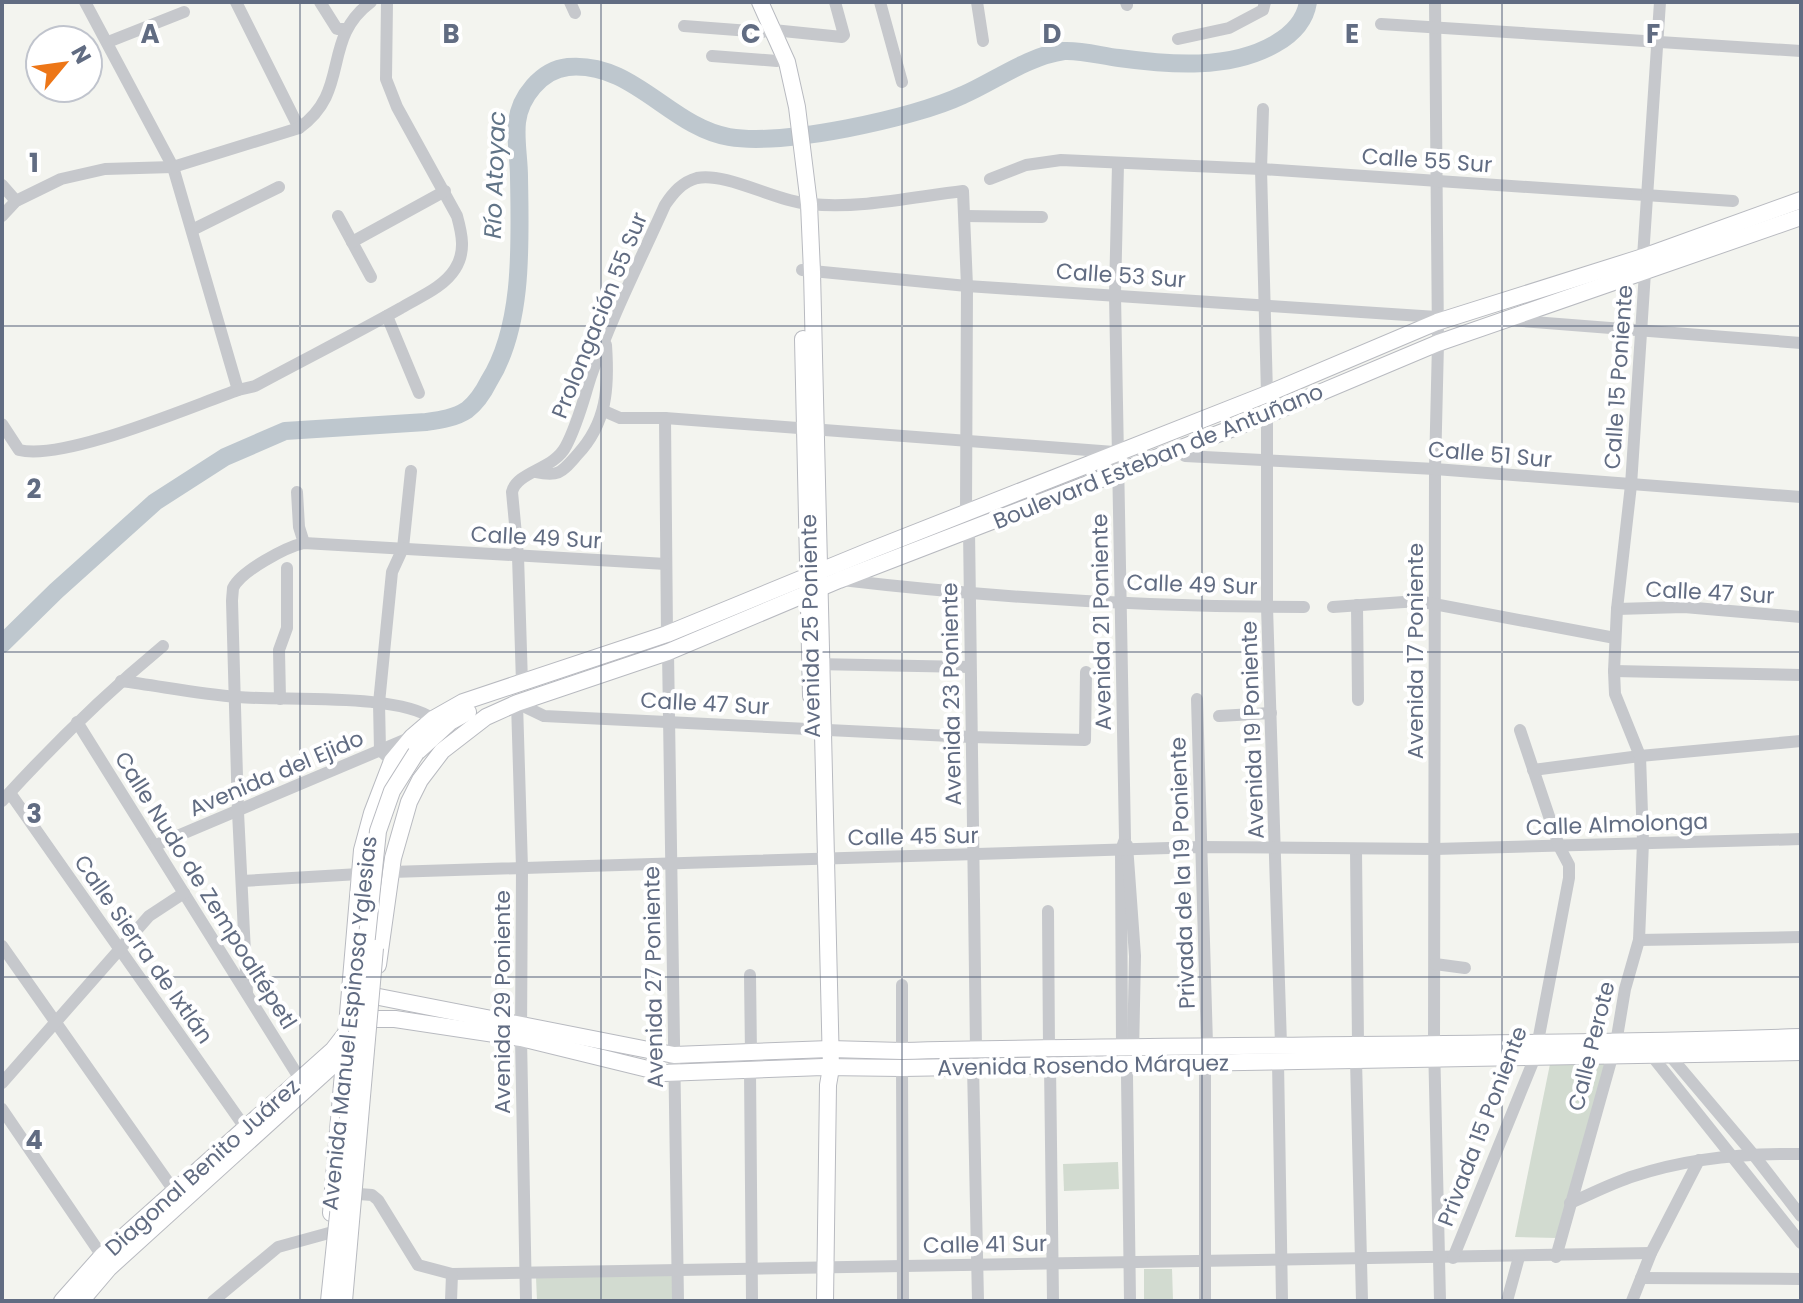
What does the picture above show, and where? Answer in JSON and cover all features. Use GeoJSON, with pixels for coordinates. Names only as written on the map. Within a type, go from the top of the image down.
{"type":"FeatureCollection","features":[{"type":"Feature","properties":{"kind":"main road"},"geometry":{"type":"LineString","coordinates":[[749,2],[787,62],[792,108]]}},
{"type":"Feature","properties":{"kind":"main road"},"geometry":{"type":"LineString","coordinates":[[760,2],[792,108]]}},
{"type":"Feature","properties":{"kind":"main road","name":"Avenida 25 Poniente"},"geometry":{"type":"LineString","coordinates":[[792,108],[804,204],[816,582],[819,858],[828,1085],[825,1301]]}},
{"type":"Feature","properties":{"kind":"main road","name":"Boulevard Esteban de Antuñano"},"geometry":{"type":"LineString","coordinates":[[522,683],[816,582],[839,580],[1267,415],[1438,343],[1509,320],[1801,200]]}},
{"type":"Feature","properties":{"kind":"main road","name":"Boulevard Esteban de Antuñano"},"geometry":{"type":"LineString","coordinates":[[517,703],[668,652],[966,512],[1267,394],[1437,320],[1644,265],[1801,217]]}},
{"type":"Feature","properties":{"kind":"main road"},"geometry":{"type":"LineString","coordinates":[[329,1301],[378,831],[392,791],[418,749],[450,722],[522,683]]}},
{"type":"Feature","properties":{"kind":"main road","name":"Avenida Manuel Espinosa Yglesias"},"geometry":{"type":"LineString","coordinates":[[352,1301],[359,1194],[351,1047],[359,874],[386,756],[418,749],[433,719],[463,702],[522,683]]}},
{"type":"Feature","properties":{"kind":"main road","name":"Avenida Manuel Espinosa Yglesias"},"geometry":{"type":"LineString","coordinates":[[371,1019],[391,872],[409,802],[420,780],[442,751],[486,717],[517,703]]}},
{"type":"Feature","properties":{"kind":"main road"},"geometry":{"type":"LineString","coordinates":[[344,1301],[382,870],[392,818],[418,749],[486,717]]}},
{"type":"Feature","properties":{"kind":"main road","name":"Avenida Rosendo Márquez"},"geometry":{"type":"LineString","coordinates":[[374,996],[521,1031],[664,1073],[825,1049],[902,1060]]}},
{"type":"Feature","properties":{"kind":"main road","name":"Diagonal Benito Juárez"},"geometry":{"type":"LineString","coordinates":[[351,1047],[374,996]]}},
{"type":"Feature","properties":{"kind":"main road","name":"Avenida Rosendo Márquez"},"geometry":{"type":"LineString","coordinates":[[371,1019],[521,1031],[674,1055],[827,1068],[902,1060],[975,1058],[1128,1059],[1206,1054],[1655,1048],[1801,1037]]}},
{"type":"Feature","properties":{"kind":"main road","name":"Diagonal Benito Juárez"},"geometry":{"type":"LineString","coordinates":[[62,1301],[102,1256],[246,1129],[351,1047],[371,1019]]}},
{"type":"Feature","properties":{"kind":"main road"},"geometry":{"type":"LineString","coordinates":[[351,1047],[395,1019]]}},
{"type":"Feature","properties":{"kind":"main road","name":"Avenida Manuel Espinosa Yglesias"},"geometry":{"type":"LineString","coordinates":[[322,1301],[339,1100],[351,1047]]}},
{"type":"Feature","properties":{"kind":"main road","name":"Avenida Rosendo Márquez"},"geometry":{"type":"LineString","coordinates":[[1655,1048],[1801,1052]]}},
{"type":"Feature","properties":{"kind":"main road"},"geometry":{"type":"LineString","coordinates":[[308,1080],[328,1082],[339,1100]]}},
{"type":"Feature","properties":{"kind":"main road","name":"Diagonal Benito Juárez"},"geometry":{"type":"LineString","coordinates":[[81,1301],[109,1268],[308,1080]]}},
{"type":"Feature","properties":{"kind":"street"},"geometry":{"type":"LineString","coordinates":[[85,2],[173,167],[242,389]]}},
{"type":"Feature","properties":{"kind":"street"},"geometry":{"type":"LineString","coordinates":[[236,2],[299,128]]}},
{"type":"Feature","properties":{"kind":"street"},"geometry":{"type":"LineString","coordinates":[[320,2],[332,25],[337,29],[346,29]]}},
{"type":"Feature","properties":{"kind":"street"},"geometry":{"type":"LineString","coordinates":[[2,216],[16,201],[61,179],[105,169],[173,167],[299,128],[319,111],[332,88],[337,54],[346,29],[356,14],[371,2]]}},
{"type":"Feature","properties":{"kind":"street"},"geometry":{"type":"LineString","coordinates":[[2,424],[19,450],[27,452],[80,445],[242,389],[387,316],[449,278],[462,250],[462,232],[445,191],[397,107],[386,79],[387,2]]}},
{"type":"Feature","properties":{"kind":"street"},"geometry":{"type":"LineString","coordinates":[[684,26],[842,37],[835,2]]}},
{"type":"Feature","properties":{"kind":"street"},"geometry":{"type":"LineString","coordinates":[[880,2],[902,82]]}},
{"type":"Feature","properties":{"kind":"street"},"geometry":{"type":"LineString","coordinates":[[977,2],[983,41]]}},
{"type":"Feature","properties":{"kind":"street"},"geometry":{"type":"LineString","coordinates":[[1178,39],[1229,28],[1263,10],[1265,2]]}},
{"type":"Feature","properties":{"kind":"street","name":"Avenida 17 Poniente"},"geometry":{"type":"LineString","coordinates":[[1435,2],[1438,343],[1434,1051],[1446,1258],[1440,1301]]}},
{"type":"Feature","properties":{"kind":"street","name":"Calle 15 Poniente"},"geometry":{"type":"LineString","coordinates":[[1614,671],[1617,609],[1631,485],[1660,2]]}},
{"type":"Feature","properties":{"kind":"street"},"geometry":{"type":"LineString","coordinates":[[108,42],[184,12]]}},
{"type":"Feature","properties":{"kind":"street"},"geometry":{"type":"LineString","coordinates":[[1381,24],[1801,51]]}},
{"type":"Feature","properties":{"kind":"street"},"geometry":{"type":"LineString","coordinates":[[712,56],[777,61]]}},
{"type":"Feature","properties":{"kind":"street"},"geometry":{"type":"LineString","coordinates":[[1263,109],[1261,169],[1267,394]]}},
{"type":"Feature","properties":{"kind":"street"},"geometry":{"type":"LineString","coordinates":[[990,179],[1026,165],[1061,160],[1118,164]]}},
{"type":"Feature","properties":{"kind":"street","name":"Calle 55 Sur"},"geometry":{"type":"LineString","coordinates":[[1118,164],[1261,169],[1733,201]]}},
{"type":"Feature","properties":{"kind":"street","name":"Avenida 21 Poniente"},"geometry":{"type":"LineString","coordinates":[[1118,164],[1116,452],[1125,846],[1135,956],[1128,1059],[1130,1301]]}},
{"type":"Feature","properties":{"kind":"street","name":"Prolongación 55 Sur"},"geometry":{"type":"LineString","coordinates":[[518,556],[513,485],[556,460],[564,451],[579,422],[591,376],[665,205],[685,183],[699,178],[718,179],[804,204],[841,205],[963,191],[965,216]]}},
{"type":"Feature","properties":{"kind":"street"},"geometry":{"type":"LineString","coordinates":[[2,185],[16,201]]}},
{"type":"Feature","properties":{"kind":"street"},"geometry":{"type":"LineString","coordinates":[[192,230],[279,187]]}},
{"type":"Feature","properties":{"kind":"street"},"geometry":{"type":"LineString","coordinates":[[352,242],[445,191]]}},
{"type":"Feature","properties":{"kind":"street"},"geometry":{"type":"LineString","coordinates":[[338,216],[371,277]]}},
{"type":"Feature","properties":{"kind":"street"},"geometry":{"type":"LineString","coordinates":[[966,512],[965,216],[1042,217]]}},
{"type":"Feature","properties":{"kind":"street","name":"Calle 53 Sur"},"geometry":{"type":"LineString","coordinates":[[807,271],[967,286],[1115,294],[1437,320]]}},
{"type":"Feature","properties":{"kind":"street"},"geometry":{"type":"LineString","coordinates":[[387,316],[419,393]]}},
{"type":"Feature","properties":{"kind":"street"},"geometry":{"type":"LineString","coordinates":[[1509,320],[1801,343]]}},
{"type":"Feature","properties":{"kind":"street"},"geometry":{"type":"LineString","coordinates":[[535,472],[552,475],[563,471],[591,440],[604,411],[608,377],[605,342]]}},
{"type":"Feature","properties":{"kind":"street"},"geometry":{"type":"LineString","coordinates":[[604,411],[620,418],[665,418],[1116,452]]}},
{"type":"Feature","properties":{"kind":"street","name":"Avenida 19 Poniente"},"geometry":{"type":"LineString","coordinates":[[1267,415],[1267,607],[1277,847],[1282,1301]]}},
{"type":"Feature","properties":{"kind":"street"},"geometry":{"type":"LineString","coordinates":[[665,418],[667,634]]}},
{"type":"Feature","properties":{"kind":"street","name":"Calle 51 Sur"},"geometry":{"type":"LineString","coordinates":[[1177,450],[1185,456],[1435,469],[1801,497]]}},
{"type":"Feature","properties":{"kind":"street"},"geometry":{"type":"LineString","coordinates":[[386,756],[379,703],[392,572],[403,548],[411,471]]}},
{"type":"Feature","properties":{"kind":"street"},"geometry":{"type":"LineString","coordinates":[[247,993],[238,812],[233,589],[241,579],[280,551],[304,543],[299,527],[297,492]]}},
{"type":"Feature","properties":{"kind":"street","name":"Avenida 23 Poniente"},"geometry":{"type":"LineString","coordinates":[[969,530],[978,1301]]}},
{"type":"Feature","properties":{"kind":"street","name":"Calle 49 Sur"},"geometry":{"type":"LineString","coordinates":[[304,543],[666,564]]}},
{"type":"Feature","properties":{"kind":"street"},"geometry":{"type":"LineString","coordinates":[[518,556],[522,683]]}},
{"type":"Feature","properties":{"kind":"street"},"geometry":{"type":"LineString","coordinates":[[280,699],[279,650],[287,628],[287,568]]}},
{"type":"Feature","properties":{"kind":"street","name":"Calle 49 Sur"},"geometry":{"type":"LineString","coordinates":[[839,580],[970,593],[1121,602],[1304,607]]}},
{"type":"Feature","properties":{"kind":"street"},"geometry":{"type":"LineString","coordinates":[[1333,607],[1418,601],[1615,638]]}},
{"type":"Feature","properties":{"kind":"street"},"geometry":{"type":"LineString","coordinates":[[1357,605],[1358,700]]}},
{"type":"Feature","properties":{"kind":"street","name":"Calle 47 Sur"},"geometry":{"type":"LineString","coordinates":[[1617,609],[1684,607],[1801,617]]}},
{"type":"Feature","properties":{"kind":"street"},"geometry":{"type":"LineString","coordinates":[[6,797],[77,722],[163,646]]}},
{"type":"Feature","properties":{"kind":"street","name":"Avenida 27 Poniente"},"geometry":{"type":"LineString","coordinates":[[668,652],[678,1301]]}},
{"type":"Feature","properties":{"kind":"street"},"geometry":{"type":"LineString","coordinates":[[817,664],[970,667]]}},
{"type":"Feature","properties":{"kind":"street"},"geometry":{"type":"LineString","coordinates":[[1614,671],[1801,675]]}},
{"type":"Feature","properties":{"kind":"street","name":"Calle Perote"},"geometry":{"type":"LineString","coordinates":[[1556,1257],[1614,1049],[1625,989],[1639,940],[1643,842],[1640,756],[1615,694],[1614,671]]}},
{"type":"Feature","properties":{"kind":"street","name":"Calle 47 Sur"},"geometry":{"type":"LineString","coordinates":[[517,703],[544,716],[1085,740],[1086,672]]}},
{"type":"Feature","properties":{"kind":"street"},"geometry":{"type":"LineString","coordinates":[[121,681],[236,697],[379,703],[411,707],[433,719]]}},
{"type":"Feature","properties":{"kind":"street","name":"Privada de la 19 Poniente"},"geometry":{"type":"LineString","coordinates":[[1197,699],[1206,1054],[1205,1301]]}},
{"type":"Feature","properties":{"kind":"street","name":"Avenida 29 Poniente"},"geometry":{"type":"LineString","coordinates":[[517,703],[522,868],[521,1031],[526,1301]]}},
{"type":"Feature","properties":{"kind":"street"},"geometry":{"type":"LineString","coordinates":[[1219,716],[1271,713]]}},
{"type":"Feature","properties":{"kind":"street","name":"Calle Nudo de Zempoaltépetl"},"geometry":{"type":"LineString","coordinates":[[77,722],[247,993],[308,1080]]}},
{"type":"Feature","properties":{"kind":"street","name":"Privada 15 Poniente"},"geometry":{"type":"LineString","coordinates":[[1446,1258],[1537,1051],[1569,878],[1569,865],[1559,846],[1520,730]]}},
{"type":"Feature","properties":{"kind":"street"},"geometry":{"type":"LineString","coordinates":[[1533,770],[1640,756],[1801,741]]}},
{"type":"Feature","properties":{"kind":"street","name":"Avenida del Ejido"},"geometry":{"type":"LineString","coordinates":[[156,845],[386,756]]}},
{"type":"Feature","properties":{"kind":"street","name":"Calle Sierra de Ixtlán"},"geometry":{"type":"LineString","coordinates":[[6,797],[246,1129]]}},
{"type":"Feature","properties":{"kind":"street","name":"Calle Almolonga"},"geometry":{"type":"LineString","coordinates":[[1435,849],[1801,839]]}},
{"type":"Feature","properties":{"kind":"street","name":"Calle 45 Sur"},"geometry":{"type":"LineString","coordinates":[[391,872],[974,856],[1125,846],[1435,849]]}},
{"type":"Feature","properties":{"kind":"street"},"geometry":{"type":"LineString","coordinates":[[1356,850],[1362,1301]]}},
{"type":"Feature","properties":{"kind":"street"},"geometry":{"type":"LineString","coordinates":[[242,881],[359,874]]}},
{"type":"Feature","properties":{"kind":"street"},"geometry":{"type":"LineString","coordinates":[[2,1083],[149,916],[184,893]]}},
{"type":"Feature","properties":{"kind":"street"},"geometry":{"type":"LineString","coordinates":[[1048,911],[1053,1301]]}},
{"type":"Feature","properties":{"kind":"street"},"geometry":{"type":"LineString","coordinates":[[1639,940],[1801,937]]}},
{"type":"Feature","properties":{"kind":"street"},"geometry":{"type":"LineString","coordinates":[[2,946],[175,1192]]}},
{"type":"Feature","properties":{"kind":"street"},"geometry":{"type":"LineString","coordinates":[[1435,964],[1465,968]]}},
{"type":"Feature","properties":{"kind":"street"},"geometry":{"type":"LineString","coordinates":[[750,975],[752,1301]]}},
{"type":"Feature","properties":{"kind":"street"},"geometry":{"type":"LineString","coordinates":[[902,985],[903,1301]]}},
{"type":"Feature","properties":{"kind":"street"},"geometry":{"type":"LineString","coordinates":[[1655,1048],[1753,1154],[1801,1216]]}},
{"type":"Feature","properties":{"kind":"street"},"geometry":{"type":"LineString","coordinates":[[1655,1048],[1731,1156],[1801,1243]]}},
{"type":"Feature","properties":{"kind":"street"},"geometry":{"type":"LineString","coordinates":[[2,1109],[102,1256]]}},
{"type":"Feature","properties":{"kind":"street"},"geometry":{"type":"LineString","coordinates":[[1570,1203],[1631,1177],[1699,1160],[1753,1154],[1801,1154]]}},
{"type":"Feature","properties":{"kind":"street"},"geometry":{"type":"LineString","coordinates":[[1632,1301],[1651,1253],[1699,1160]]}},
{"type":"Feature","properties":{"kind":"street","name":"Calle 41 Sur"},"geometry":{"type":"LineString","coordinates":[[359,1194],[372,1195],[378,1200],[418,1265],[452,1274],[1651,1253]]}},
{"type":"Feature","properties":{"kind":"street"},"geometry":{"type":"LineString","coordinates":[[213,1301],[278,1247],[329,1233]]}},
{"type":"Feature","properties":{"kind":"street"},"geometry":{"type":"LineString","coordinates":[[1507,1301],[1519,1257]]}},
{"type":"Feature","properties":{"kind":"street"},"geometry":{"type":"LineString","coordinates":[[451,1301],[452,1274]]}},
{"type":"Feature","properties":{"kind":"street"},"geometry":{"type":"LineString","coordinates":[[1641,1278],[1801,1279]]}},
{"type":"Feature","properties":{"kind":"shaded area"},"geometry":{"type":"Polygon","coordinates":[[[1605,1063],[1557,1238],[1515,1237],[1550,1064],[1605,1063]]]}},
{"type":"Feature","properties":{"kind":"shaded area"},"geometry":{"type":"Polygon","coordinates":[[[1118,1162],[1119,1189],[1064,1191],[1063,1164],[1118,1162]]]}},
{"type":"Feature","properties":{"kind":"shaded area"},"geometry":{"type":"Polygon","coordinates":[[[1144,1269],[1172,1269],[1173,1300],[1144,1300],[1144,1269]]]}},
{"type":"Feature","properties":{"kind":"shaded area"},"geometry":{"type":"Polygon","coordinates":[[[672,1275],[672,1301],[537,1301],[536,1277],[672,1275]]]}},
{"type":"Feature","properties":{"kind":"waterway","name":"Río Atoyac"},"geometry":{"type":"LineString","coordinates":[[2,644],[155,502],[225,457],[285,431],[426,422],[458,415],[474,404],[500,359],[514,309],[519,255],[516,136],[519,113],[527,94],[549,73],[568,67],[591,68],[632,84],[708,131],[729,137],[781,138],[847,128],[913,113],[963,95],[1038,58],[1064,51],[1179,64],[1239,58],[1275,44],[1286,36],[1300,21],[1308,2]]}}]}
